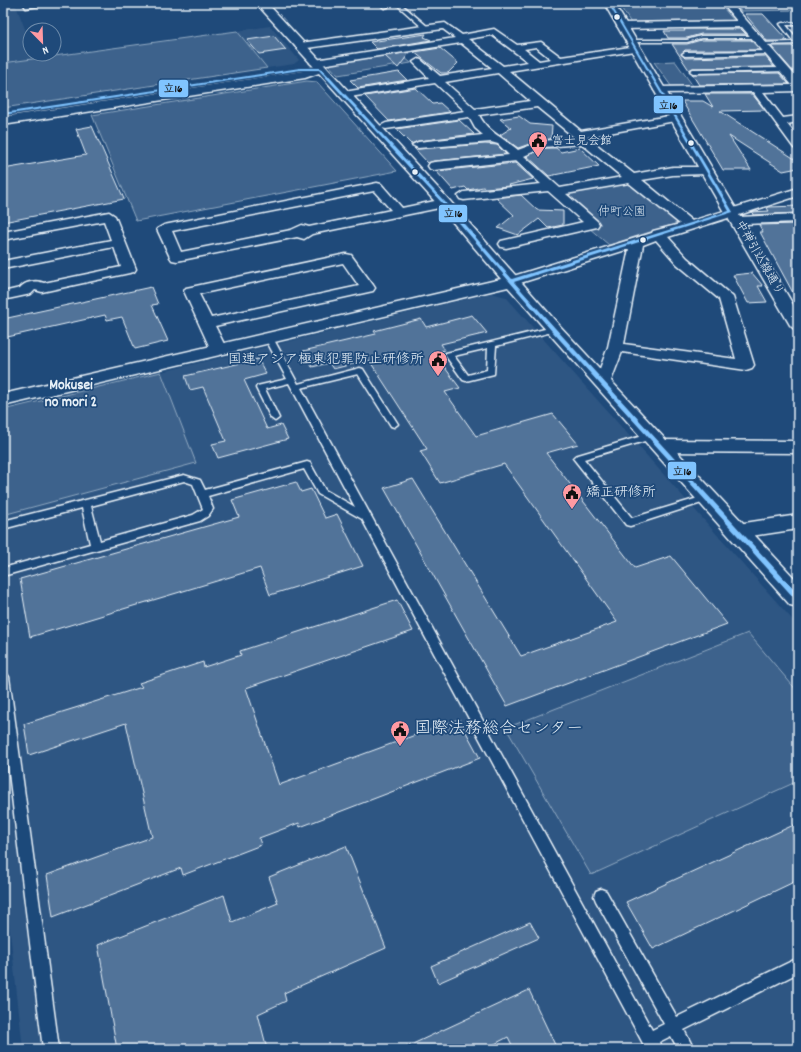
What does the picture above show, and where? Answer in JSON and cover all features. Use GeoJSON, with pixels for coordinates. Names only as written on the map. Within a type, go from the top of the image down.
{"type":"FeatureCollection","features":[{"type":"Feature","properties":{"kind":"street"},"geometry":{"type":"LineString","coordinates":[[261,3],[317,66],[444,203],[553,328],[798,598]]}},
{"type":"Feature","properties":{"kind":"street"},"geometry":{"type":"LineString","coordinates":[[609,3],[632,45],[706,170],[738,214],[798,309]]}},
{"type":"Feature","properties":{"kind":"street"},"geometry":{"type":"LineString","coordinates":[[726,3],[797,83]]}},
{"type":"Feature","properties":{"kind":"street"},"geometry":{"type":"LineString","coordinates":[[622,26],[745,24]]}},
{"type":"Feature","properties":{"kind":"street"},"geometry":{"type":"LineString","coordinates":[[300,46],[445,26],[501,70],[581,138],[689,225]]}},
{"type":"Feature","properties":{"kind":"street"},"geometry":{"type":"LineString","coordinates":[[3,114],[300,69],[494,32],[537,64]]}},
{"type":"Feature","properties":{"kind":"street"},"geometry":{"type":"LineString","coordinates":[[515,48],[538,44],[560,61]]}},
{"type":"Feature","properties":{"kind":"street"},"geometry":{"type":"LineString","coordinates":[[344,95],[560,61],[632,45]]}},
{"type":"Feature","properties":{"kind":"street"},"geometry":{"type":"LineString","coordinates":[[418,62],[473,113],[479,126],[492,138],[502,142],[592,224],[506,244]]}},
{"type":"Feature","properties":{"kind":"street"},"geometry":{"type":"LineString","coordinates":[[3,121],[305,74],[317,66]]}},
{"type":"Feature","properties":{"kind":"street"},"geometry":{"type":"LineString","coordinates":[[659,90],[756,89],[797,83]]}},
{"type":"Feature","properties":{"kind":"street"},"geometry":{"type":"LineString","coordinates":[[756,89],[798,146]]}},
{"type":"Feature","properties":{"kind":"street"},"geometry":{"type":"LineString","coordinates":[[386,126],[539,103]]}},
{"type":"Feature","properties":{"kind":"street"},"geometry":{"type":"LineString","coordinates":[[434,166],[518,156],[542,144],[581,138],[675,118]]}},
{"type":"Feature","properties":{"kind":"street"},"geometry":{"type":"LineString","coordinates":[[780,122],[798,119]]}},
{"type":"Feature","properties":{"kind":"street"},"geometry":{"type":"LineString","coordinates":[[418,144],[492,138]]}},
{"type":"Feature","properties":{"kind":"street"},"geometry":{"type":"LineString","coordinates":[[464,196],[554,190],[631,178],[670,166],[706,170]]}},
{"type":"Feature","properties":{"kind":"street"},"geometry":{"type":"LineString","coordinates":[[398,212],[377,187],[164,229],[177,257],[444,203]]}},
{"type":"Feature","properties":{"kind":"street"},"geometry":{"type":"LineString","coordinates":[[3,400],[512,280],[658,234],[689,225],[738,214],[798,192]]}},
{"type":"Feature","properties":{"kind":"street"},"geometry":{"type":"LineString","coordinates":[[738,214],[798,218]]}},
{"type":"Feature","properties":{"kind":"street","name":"中神引込線通り"},"geometry":{"type":"LineString","coordinates":[[738,214],[798,325]]}},
{"type":"Feature","properties":{"kind":"street"},"geometry":{"type":"LineString","coordinates":[[3,236],[109,216],[130,269],[42,288],[39,292],[29,293],[26,291],[3,296]]}},
{"type":"Feature","properties":{"kind":"street"},"geometry":{"type":"LineString","coordinates":[[616,347],[746,365],[726,297],[682,261],[658,234]]}},
{"type":"Feature","properties":{"kind":"street"},"geometry":{"type":"LineString","coordinates":[[603,382],[616,347],[637,241]]}},
{"type":"Feature","properties":{"kind":"street"},"geometry":{"type":"LineString","coordinates":[[3,265],[119,242]]}},
{"type":"Feature","properties":{"kind":"street"},"geometry":{"type":"LineString","coordinates":[[206,324],[368,288],[346,258],[191,291],[206,324],[218,350]]}},
{"type":"Feature","properties":{"kind":"street"},"geometry":{"type":"LineString","coordinates":[[657,441],[798,446]]}},
{"type":"Feature","properties":{"kind":"street"},"geometry":{"type":"LineString","coordinates":[[738,531],[798,522]]}},
{"type":"Feature","properties":{"kind":"lane"},"geometry":{"type":"LineString","coordinates":[[24,3],[26,7],[55,3]]}},
{"type":"Feature","properties":{"kind":"lane"},"geometry":{"type":"LineString","coordinates":[[397,3],[426,28]]}},
{"type":"Feature","properties":{"kind":"lane"},"geometry":{"type":"LineString","coordinates":[[632,45],[687,41],[701,37],[798,43],[782,24],[798,24]]}},
{"type":"Feature","properties":{"kind":"lane"},"geometry":{"type":"LineString","coordinates":[[685,54],[770,53]]}},
{"type":"Feature","properties":{"kind":"lane"},"geometry":{"type":"LineString","coordinates":[[694,71],[785,70]]}},
{"type":"Feature","properties":{"kind":"lane"},"geometry":{"type":"LineString","coordinates":[[492,344],[491,372],[466,378],[449,355],[553,328]]}},
{"type":"Feature","properties":{"kind":"lane"},"geometry":{"type":"LineString","coordinates":[[269,338],[651,1044],[674,1027],[798,965]]}},
{"type":"Feature","properties":{"kind":"lane"},"geometry":{"type":"LineString","coordinates":[[275,418],[260,388],[360,371],[394,424]]}},
{"type":"Feature","properties":{"kind":"lane"},"geometry":{"type":"LineString","coordinates":[[657,441],[578,458],[630,522],[708,498]]}},
{"type":"Feature","properties":{"kind":"lane"},"geometry":{"type":"LineString","coordinates":[[203,494],[307,465],[321,492],[366,517]]}},
{"type":"Feature","properties":{"kind":"lane"},"geometry":{"type":"LineString","coordinates":[[3,525],[184,478],[197,482],[208,509],[201,515],[3,572]]}},
{"type":"Feature","properties":{"kind":"lane"},"geometry":{"type":"LineString","coordinates":[[86,503],[96,546]]}},
{"type":"Feature","properties":{"kind":"lane"},"geometry":{"type":"LineString","coordinates":[[3,677],[51,1049]]}},
{"type":"Feature","properties":{"kind":"lane"},"geometry":{"type":"LineString","coordinates":[[601,896],[686,1049]]}},
{"type":"Feature","properties":{"kind":"shaded area"},"geometry":{"type":"Polygon","coordinates":[[[3,3],[15,3],[22,22],[22,61],[3,63],[3,3]]]}},
{"type":"Feature","properties":{"kind":"shaded area"},"geometry":{"type":"Polygon","coordinates":[[[270,26],[299,60],[294,64],[267,68],[237,31],[270,26]]]}},
{"type":"Feature","properties":{"kind":"shaded area","name":"国際法務総合センター"},"geometry":{"type":"Polygon","coordinates":[[[491,293],[506,297],[798,626],[798,1049],[23,1049],[3,868],[3,515],[195,463],[161,372],[491,293]]]}},
{"type":"Feature","properties":{"kind":"green space"},"geometry":{"type":"Polygon","coordinates":[[[618,3],[719,3],[735,22],[631,23],[618,3]]]}},
{"type":"Feature","properties":{"kind":"green space"},"geometry":{"type":"Polygon","coordinates":[[[734,3],[798,3],[798,10],[741,11],[734,3]]]}},
{"type":"Feature","properties":{"kind":"green space"},"geometry":{"type":"Polygon","coordinates":[[[237,31],[267,68],[3,108],[3,63],[22,60],[22,62],[62,62],[62,55],[237,31]]]}},
{"type":"Feature","properties":{"kind":"green space"},"geometry":{"type":"Polygon","coordinates":[[[398,52],[411,63],[338,75],[327,63],[398,52]]]}},
{"type":"Feature","properties":{"kind":"green space"},"geometry":{"type":"Polygon","coordinates":[[[675,61],[693,86],[671,86],[654,62],[675,61]]]}},
{"type":"Feature","properties":{"kind":"green space"},"geometry":{"type":"Polygon","coordinates":[[[307,81],[317,82],[397,171],[136,221],[92,115],[307,81]]]}},
{"type":"Feature","properties":{"kind":"green space","name":"仲町公園"},"geometry":{"type":"Polygon","coordinates":[[[627,180],[678,223],[609,245],[589,228],[564,193],[627,180]]]}},
{"type":"Feature","properties":{"kind":"green space"},"geometry":{"type":"Polygon","coordinates":[[[161,372],[196,463],[3,515],[3,410],[161,372]]]}},
{"type":"Feature","properties":{"kind":"green space"},"geometry":{"type":"Polygon","coordinates":[[[748,633],[798,692],[798,781],[591,875],[506,728],[748,633]]]}},
{"type":"Feature","properties":{"kind":"building"},"geometry":{"type":"Polygon","coordinates":[[[745,14],[763,14],[788,41],[767,41],[745,14]]]}},
{"type":"Feature","properties":{"kind":"building"},"geometry":{"type":"Polygon","coordinates":[[[684,29],[741,29],[746,34],[701,34],[687,38],[668,38],[664,31],[685,31],[684,29]]]}},
{"type":"Feature","properties":{"kind":"building"},"geometry":{"type":"Polygon","coordinates":[[[426,34],[424,37],[431,40],[377,49],[370,42],[426,34]]]}},
{"type":"Feature","properties":{"kind":"building"},"geometry":{"type":"Polygon","coordinates":[[[274,36],[286,50],[259,54],[247,40],[274,36]]]}},
{"type":"Feature","properties":{"kind":"building"},"geometry":{"type":"Polygon","coordinates":[[[701,40],[751,40],[760,50],[685,50],[681,54],[685,58],[765,56],[774,67],[693,68],[689,70],[672,44],[687,44],[701,40]]]}},
{"type":"Feature","properties":{"kind":"building"},"geometry":{"type":"Polygon","coordinates":[[[771,46],[792,46],[798,52],[798,77],[771,46]]]}},
{"type":"Feature","properties":{"kind":"building"},"geometry":{"type":"Polygon","coordinates":[[[440,48],[458,63],[448,73],[441,73],[414,52],[440,48]]]}},
{"type":"Feature","properties":{"kind":"building"},"geometry":{"type":"Polygon","coordinates":[[[410,52],[398,68],[385,56],[410,52]]]}},
{"type":"Feature","properties":{"kind":"building"},"geometry":{"type":"Polygon","coordinates":[[[399,72],[407,80],[358,88],[350,80],[399,72]]]}},
{"type":"Feature","properties":{"kind":"building"},"geometry":{"type":"Polygon","coordinates":[[[779,73],[789,84],[699,85],[692,74],[779,73]]]}},
{"type":"Feature","properties":{"kind":"building"},"geometry":{"type":"Polygon","coordinates":[[[416,88],[433,104],[440,103],[450,112],[389,121],[365,96],[416,88]]]}},
{"type":"Feature","properties":{"kind":"building"},"geometry":{"type":"Polygon","coordinates":[[[705,94],[752,94],[765,110],[720,111],[798,161],[798,168],[783,171],[729,136],[751,170],[723,170],[682,101],[703,101],[713,107],[705,94]]]}},
{"type":"Feature","properties":{"kind":"building"},"geometry":{"type":"Polygon","coordinates":[[[519,116],[530,124],[552,126],[551,139],[541,140],[518,148],[500,135],[511,128],[500,119],[519,116]]]}},
{"type":"Feature","properties":{"kind":"building"},"geometry":{"type":"Polygon","coordinates":[[[459,120],[474,134],[418,141],[411,144],[396,129],[459,120]]]}},
{"type":"Feature","properties":{"kind":"building"},"geometry":{"type":"Polygon","coordinates":[[[92,126],[124,199],[3,222],[3,169],[86,155],[76,129],[92,126]]]}},
{"type":"Feature","properties":{"kind":"building"},"geometry":{"type":"Polygon","coordinates":[[[485,144],[497,145],[506,154],[434,161],[428,163],[414,148],[418,149],[485,144]]]}},
{"type":"Feature","properties":{"kind":"building"},"geometry":{"type":"Polygon","coordinates":[[[544,148],[556,148],[561,152],[580,148],[599,166],[549,176],[527,156],[544,148]]]}},
{"type":"Feature","properties":{"kind":"building"},"geometry":{"type":"Polygon","coordinates":[[[515,163],[533,179],[509,185],[510,186],[483,187],[468,190],[465,187],[453,190],[436,171],[515,163]]]}},
{"type":"Feature","properties":{"kind":"building"},"geometry":{"type":"Polygon","coordinates":[[[521,195],[537,210],[563,211],[563,225],[548,228],[539,219],[518,235],[498,228],[514,215],[496,198],[521,195]]]}},
{"type":"Feature","properties":{"kind":"building"},"geometry":{"type":"Polygon","coordinates":[[[798,206],[798,213],[753,215],[752,212],[769,211],[767,208],[769,207],[798,206]]]}},
{"type":"Feature","properties":{"kind":"building"},"geometry":{"type":"Polygon","coordinates":[[[798,224],[798,302],[760,232],[763,232],[759,225],[798,224]]]}},
{"type":"Feature","properties":{"kind":"building"},"geometry":{"type":"Polygon","coordinates":[[[752,273],[763,286],[758,286],[767,302],[748,303],[733,275],[752,273]]]}},
{"type":"Feature","properties":{"kind":"building"},"geometry":{"type":"Polygon","coordinates":[[[151,287],[158,304],[152,305],[168,341],[135,349],[122,317],[107,320],[105,315],[3,338],[3,319],[151,287]]]}},
{"type":"Feature","properties":{"kind":"building"},"geometry":{"type":"Polygon","coordinates":[[[472,315],[487,333],[441,344],[445,350],[434,353],[460,388],[445,392],[476,436],[553,414],[578,444],[546,453],[635,568],[671,556],[727,624],[507,706],[384,488],[413,479],[521,656],[617,622],[504,464],[440,483],[420,451],[427,449],[369,360],[333,369],[329,363],[312,367],[303,351],[376,334],[374,331],[421,319],[426,327],[472,315]]]}},
{"type":"Feature","properties":{"kind":"building"},"geometry":{"type":"Polygon","coordinates":[[[258,359],[266,374],[244,380],[267,429],[281,425],[288,439],[218,458],[212,444],[226,441],[203,387],[190,390],[185,376],[258,359]]]}},
{"type":"Feature","properties":{"kind":"building"},"geometry":{"type":"Polygon","coordinates":[[[296,482],[301,492],[311,489],[325,518],[337,514],[363,566],[270,595],[260,568],[30,637],[20,579],[239,517],[232,500],[296,482]]]}},
{"type":"Feature","properties":{"kind":"building"},"geometry":{"type":"Polygon","coordinates":[[[397,600],[413,631],[246,688],[279,785],[459,719],[480,758],[300,827],[299,823],[259,838],[261,845],[183,875],[181,868],[53,917],[47,875],[152,837],[126,723],[29,755],[24,724],[142,687],[139,683],[203,662],[204,667],[241,655],[240,651],[397,600]]]}},
{"type":"Feature","properties":{"kind":"building"},"geometry":{"type":"Polygon","coordinates":[[[798,823],[798,880],[653,949],[626,902],[798,823]]]}},
{"type":"Feature","properties":{"kind":"building"},"geometry":{"type":"Polygon","coordinates":[[[346,846],[386,948],[284,993],[286,1001],[258,1014],[267,1049],[117,1049],[98,945],[224,895],[232,922],[278,903],[269,877],[346,846]]]}},
{"type":"Feature","properties":{"kind":"building"},"geometry":{"type":"Polygon","coordinates":[[[530,922],[539,938],[438,983],[431,966],[530,922]]]}},
{"type":"Feature","properties":{"kind":"building"},"geometry":{"type":"Polygon","coordinates":[[[529,990],[557,1049],[514,1049],[508,1037],[485,1049],[402,1049],[529,990]]]}},
{"type":"Feature","properties":{"kind":"transit line","name":"立16"},"geometry":{"type":"LineString","coordinates":[[512,281],[731,212],[609,3]]}},
{"type":"Feature","properties":{"kind":"transit line","name":"立16"},"geometry":{"type":"LineString","coordinates":[[3,114],[300,69],[320,69],[444,203],[553,329],[798,598]]}},
{"type":"Feature","properties":{"kind":"place","name":"富士見会館"},"geometry":{"type":"Point","coordinates":[538,158]}},
{"type":"Feature","properties":{"kind":"place","name":"国連アジア極東犯罪防止研修所"},"geometry":{"type":"Point","coordinates":[438,377]}},
{"type":"Feature","properties":{"kind":"place","name":"矯正研修所"},"geometry":{"type":"Point","coordinates":[572,510]}},
{"type":"Feature","properties":{"kind":"place","name":"国際法務総合センター"},"geometry":{"type":"Point","coordinates":[400,747]}},
{"type":"Feature","properties":{"kind":"district","name":"Mokusei no mori 2"},"geometry":{"type":"Point","coordinates":[71,394]}}]}
